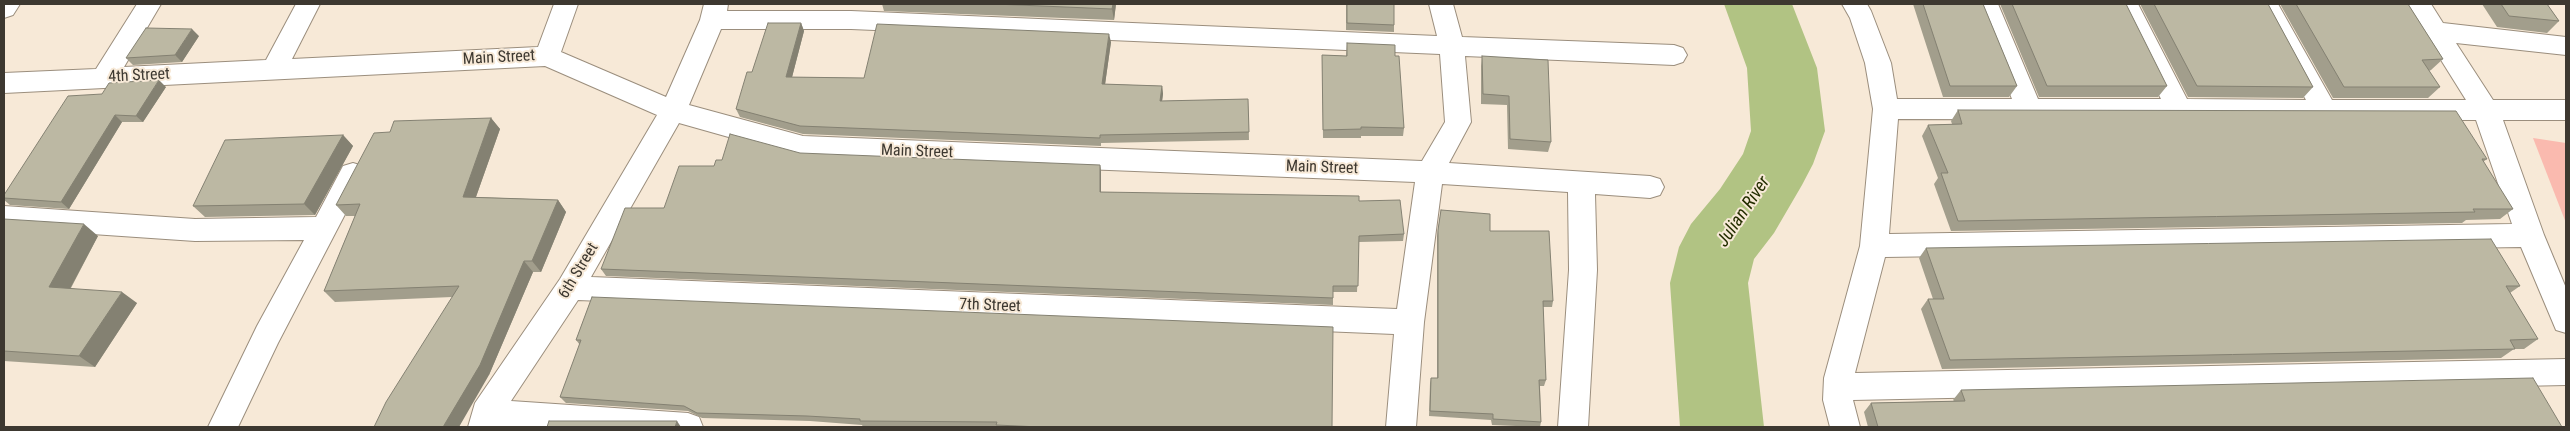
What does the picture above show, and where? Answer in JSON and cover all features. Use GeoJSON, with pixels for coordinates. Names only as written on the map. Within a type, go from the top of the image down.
{"type":"FeatureCollection","features":[{"type":"Feature","properties":{"kind":"street"},"geometry":{"type":"LineString","coordinates":[[4,9],[8,4]]}},
{"type":"Feature","properties":{"kind":"street"},"geometry":{"type":"LineString","coordinates":[[104,78],[149,4]]}},
{"type":"Feature","properties":{"kind":"street"},"geometry":{"type":"LineString","coordinates":[[274,69],[308,4]]}},
{"type":"Feature","properties":{"kind":"street"},"geometry":{"type":"LineString","coordinates":[[547,56],[566,4]]}},
{"type":"Feature","properties":{"kind":"street"},"geometry":{"type":"LineString","coordinates":[[1401,427],[1410,322],[1430,172],[1458,122],[1452,44],[1441,4]]}},
{"type":"Feature","properties":{"kind":"street"},"geometry":{"type":"LineString","coordinates":[[1845,427],[1838,400],[1839,387],[1843,357],[1874,246],[1886,109],[1878,63],[1862,17],[1854,4]]}},
{"type":"Feature","properties":{"kind":"street"},"geometry":{"type":"LineString","coordinates":[[1986,4],[2029,109]]}},
{"type":"Feature","properties":{"kind":"street"},"geometry":{"type":"LineString","coordinates":[[2126,4],[2178,108]]}},
{"type":"Feature","properties":{"kind":"street"},"geometry":{"type":"LineString","coordinates":[[2266,4],[2326,110]]}},
{"type":"Feature","properties":{"kind":"street"},"geometry":{"type":"LineString","coordinates":[[2418,4],[2486,110],[2530,235],[2566,322]]}},
{"type":"Feature","properties":{"kind":"street"},"geometry":{"type":"LineString","coordinates":[[714,12],[853,12],[1674,55]]}},
{"type":"Feature","properties":{"kind":"street","name":"6th Street"},"geometry":{"type":"LineString","coordinates":[[484,420],[570,288],[673,111],[714,12]]}},
{"type":"Feature","properties":{"kind":"street"},"geometry":{"type":"LineString","coordinates":[[2436,31],[2566,46]]}},
{"type":"Feature","properties":{"kind":"street","name":"Main Street"},"geometry":{"type":"LineString","coordinates":[[274,69],[547,56],[673,111],[803,147],[1430,172],[1650,187]]}},
{"type":"Feature","properties":{"kind":"street","name":"4th Street"},"geometry":{"type":"LineString","coordinates":[[4,83],[274,69]]}},
{"type":"Feature","properties":{"kind":"street"},"geometry":{"type":"LineString","coordinates":[[1886,109],[2566,110]]}},
{"type":"Feature","properties":{"kind":"street"},"geometry":{"type":"LineString","coordinates":[[223,427],[266,335],[366,151]]}},
{"type":"Feature","properties":{"kind":"street"},"geometry":{"type":"LineString","coordinates":[[1572,427],[1584,270],[1582,183]]}},
{"type":"Feature","properties":{"kind":"street"},"geometry":{"type":"LineString","coordinates":[[4,217],[195,230],[324,228]]}},
{"type":"Feature","properties":{"kind":"street"},"geometry":{"type":"LineString","coordinates":[[1874,246],[2530,235]]}},
{"type":"Feature","properties":{"kind":"street","name":"7th Street"},"geometry":{"type":"LineString","coordinates":[[570,288],[1410,322]]}},
{"type":"Feature","properties":{"kind":"street"},"geometry":{"type":"LineString","coordinates":[[1839,387],[2566,372]]}},
{"type":"Feature","properties":{"kind":"street"},"geometry":{"type":"LineString","coordinates":[[484,420],[688,427]]}},
{"type":"Feature","properties":{"kind":"shaded area"},"geometry":{"type":"Polygon","coordinates":[[[2533,138],[2566,143],[2566,223],[2533,138]]]}},
{"type":"Feature","properties":{"kind":"building"},"geometry":{"type":"Polygon","coordinates":[[[994,4],[1113,4],[1112,9],[994,4]]]}},
{"type":"Feature","properties":{"kind":"building"},"geometry":{"type":"Polygon","coordinates":[[[1347,4],[1394,4],[1394,25],[1347,23],[1347,4]]]}},
{"type":"Feature","properties":{"kind":"building"},"geometry":{"type":"Polygon","coordinates":[[[1923,4],[1983,4],[2017,86],[1950,86],[1923,4]]]}},
{"type":"Feature","properties":{"kind":"building"},"geometry":{"type":"Polygon","coordinates":[[[2012,4],[2126,4],[2167,86],[2047,86],[2012,4]]]}},
{"type":"Feature","properties":{"kind":"building"},"geometry":{"type":"Polygon","coordinates":[[[2154,4],[2268,4],[2313,87],[2197,86],[2154,4]]]}},
{"type":"Feature","properties":{"kind":"building"},"geometry":{"type":"Polygon","coordinates":[[[2296,4],[2408,4],[2443,59],[2422,60],[2440,87],[2344,87],[2296,4]]]}},
{"type":"Feature","properties":{"kind":"building"},"geometry":{"type":"Polygon","coordinates":[[[2501,4],[2547,4],[2559,21],[2509,16],[2501,4]]]}},
{"type":"Feature","properties":{"kind":"building"},"geometry":{"type":"Polygon","coordinates":[[[768,23],[801,23],[786,77],[864,78],[877,24],[1109,34],[1102,84],[1162,86],[1160,101],[1248,99],[1249,132],[1100,135],[1100,138],[800,126],[736,109],[747,72],[752,72],[768,23]]]}},
{"type":"Feature","properties":{"kind":"building"},"geometry":{"type":"Polygon","coordinates":[[[146,28],[192,29],[175,55],[126,58],[146,28]]]}},
{"type":"Feature","properties":{"kind":"building"},"geometry":{"type":"Polygon","coordinates":[[[1347,43],[1395,45],[1395,56],[1399,56],[1404,128],[1361,127],[1361,129],[1323,130],[1322,55],[1347,56],[1347,43]]]}},
{"type":"Feature","properties":{"kind":"building"},"geometry":{"type":"Polygon","coordinates":[[[1482,56],[1548,60],[1551,142],[1510,139],[1509,96],[1483,94],[1482,56]]]}},
{"type":"Feature","properties":{"kind":"building"},"geometry":{"type":"Polygon","coordinates":[[[159,80],[136,116],[115,115],[61,202],[4,198],[4,195],[68,96],[102,94],[109,83],[159,80]]]}},
{"type":"Feature","properties":{"kind":"building"},"geometry":{"type":"Polygon","coordinates":[[[1958,110],[2456,111],[2487,159],[2482,159],[2513,209],[2473,209],[2475,212],[1958,221],[1941,173],[1948,173],[1928,125],[1962,124],[1958,110]]]}},
{"type":"Feature","properties":{"kind":"building"},"geometry":{"type":"Polygon","coordinates":[[[491,118],[463,197],[558,200],[532,261],[524,261],[480,365],[443,427],[374,427],[386,402],[459,286],[324,291],[360,204],[336,205],[374,133],[390,132],[394,121],[491,118]]]}},
{"type":"Feature","properties":{"kind":"building"},"geometry":{"type":"Polygon","coordinates":[[[730,134],[800,153],[1100,165],[1100,192],[1359,196],[1359,201],[1400,200],[1404,234],[1359,236],[1358,286],[1333,286],[1333,298],[601,269],[625,208],[664,208],[679,166],[714,166],[716,160],[722,160],[730,134]]]}},
{"type":"Feature","properties":{"kind":"building"},"geometry":{"type":"Polygon","coordinates":[[[343,135],[304,204],[193,206],[225,140],[343,135]]]}},
{"type":"Feature","properties":{"kind":"building"},"geometry":{"type":"Polygon","coordinates":[[[1441,210],[1490,214],[1490,231],[1549,231],[1553,301],[1543,301],[1546,380],[1539,380],[1541,422],[1493,419],[1493,414],[1430,411],[1431,378],[1438,378],[1438,230],[1441,210]]]}},
{"type":"Feature","properties":{"kind":"building"},"geometry":{"type":"Polygon","coordinates":[[[4,219],[84,224],[49,287],[122,292],[79,356],[4,351],[4,219]]]}},
{"type":"Feature","properties":{"kind":"building"},"geometry":{"type":"Polygon","coordinates":[[[2491,239],[2520,286],[2506,286],[2538,339],[2510,340],[2515,349],[1950,360],[1928,299],[1944,299],[1926,248],[2491,239]]]}},
{"type":"Feature","properties":{"kind":"building"},"geometry":{"type":"Polygon","coordinates":[[[592,297],[1333,327],[1332,427],[1040,427],[996,425],[997,422],[860,421],[860,419],[807,416],[697,413],[684,406],[560,397],[581,340],[576,340],[592,297]]]}},
{"type":"Feature","properties":{"kind":"building"},"geometry":{"type":"Polygon","coordinates":[[[2533,378],[2562,427],[1878,427],[1871,403],[1965,401],[1961,390],[2533,378]]]}},
{"type":"Feature","properties":{"kind":"building"},"geometry":{"type":"Polygon","coordinates":[[[549,421],[677,421],[675,427],[547,427],[549,421]]]}},
{"type":"Feature","properties":{"kind":"waterway","name":"Julian River"},"geometry":{"type":"LineString","coordinates":[[1722,427],[1709,283],[1718,247],[1747,211],[1776,164],[1788,131],[1782,68],[1758,4]]}}]}
